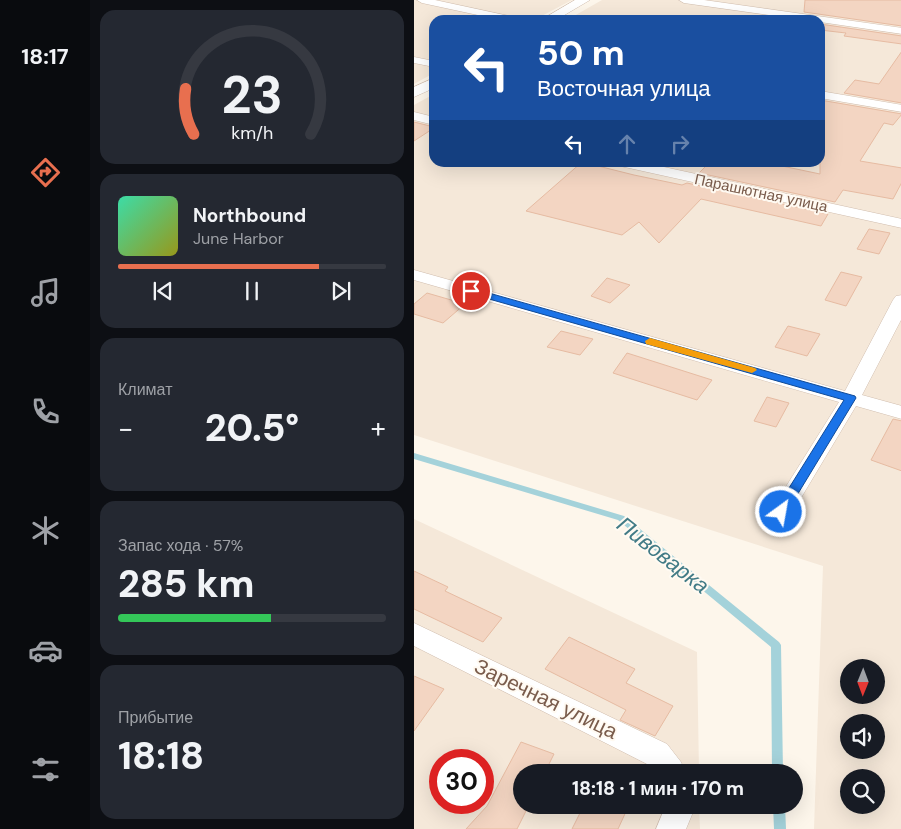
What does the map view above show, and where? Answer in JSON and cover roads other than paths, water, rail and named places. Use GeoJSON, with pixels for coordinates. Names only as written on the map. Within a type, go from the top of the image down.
{"type":"FeatureCollection","features":[{"type":"Feature","properties":{"kind":"street"},"geometry":{"type":"LineString","coordinates":[[422,0],[491,15]]}},
{"type":"Feature","properties":{"kind":"street"},"geometry":{"type":"LineString","coordinates":[[556,15],[584,0]]}},
{"type":"Feature","properties":{"kind":"street"},"geometry":{"type":"LineString","coordinates":[[684,0],[789,15]]}},
{"type":"Feature","properties":{"kind":"street"},"geometry":{"type":"LineString","coordinates":[[825,20],[901,31]]}},
{"type":"Feature","properties":{"kind":"street"},"geometry":{"type":"LineString","coordinates":[[414,60],[429,63]]}},
{"type":"Feature","properties":{"kind":"street"},"geometry":{"type":"LineString","coordinates":[[414,93],[429,85]]}},
{"type":"Feature","properties":{"kind":"street"},"geometry":{"type":"LineString","coordinates":[[825,95],[901,108]]}},
{"type":"Feature","properties":{"kind":"street"},"geometry":{"type":"LineString","coordinates":[[414,116],[429,120]]}},
{"type":"Feature","properties":{"kind":"street","name":"Парашютная улица"},"geometry":{"type":"LineString","coordinates":[[643,167],[901,224]]}},
{"type":"Feature","properties":{"kind":"street"},"geometry":{"type":"LineString","coordinates":[[414,274],[901,413]]}},
{"type":"Feature","properties":{"kind":"street"},"geometry":{"type":"LineString","coordinates":[[781,512],[851,398],[901,300]]}},
{"type":"Feature","properties":{"kind":"street","name":"Заречная улица"},"geometry":{"type":"LineString","coordinates":[[414,634],[657,754],[664,764]]}},
{"type":"Feature","properties":{"kind":"street"},"geometry":{"type":"LineString","coordinates":[[671,829],[677,814]]}},
{"type":"Feature","properties":{"kind":"waterway","name":"Пивоварка"},"geometry":{"type":"LineString","coordinates":[[414,456],[621,518],[776,645],[778,764]]}},
{"type":"Feature","properties":{"kind":"waterway","name":"Пивоварка"},"geometry":{"type":"LineString","coordinates":[[779,814],[780,829]]}}]}
